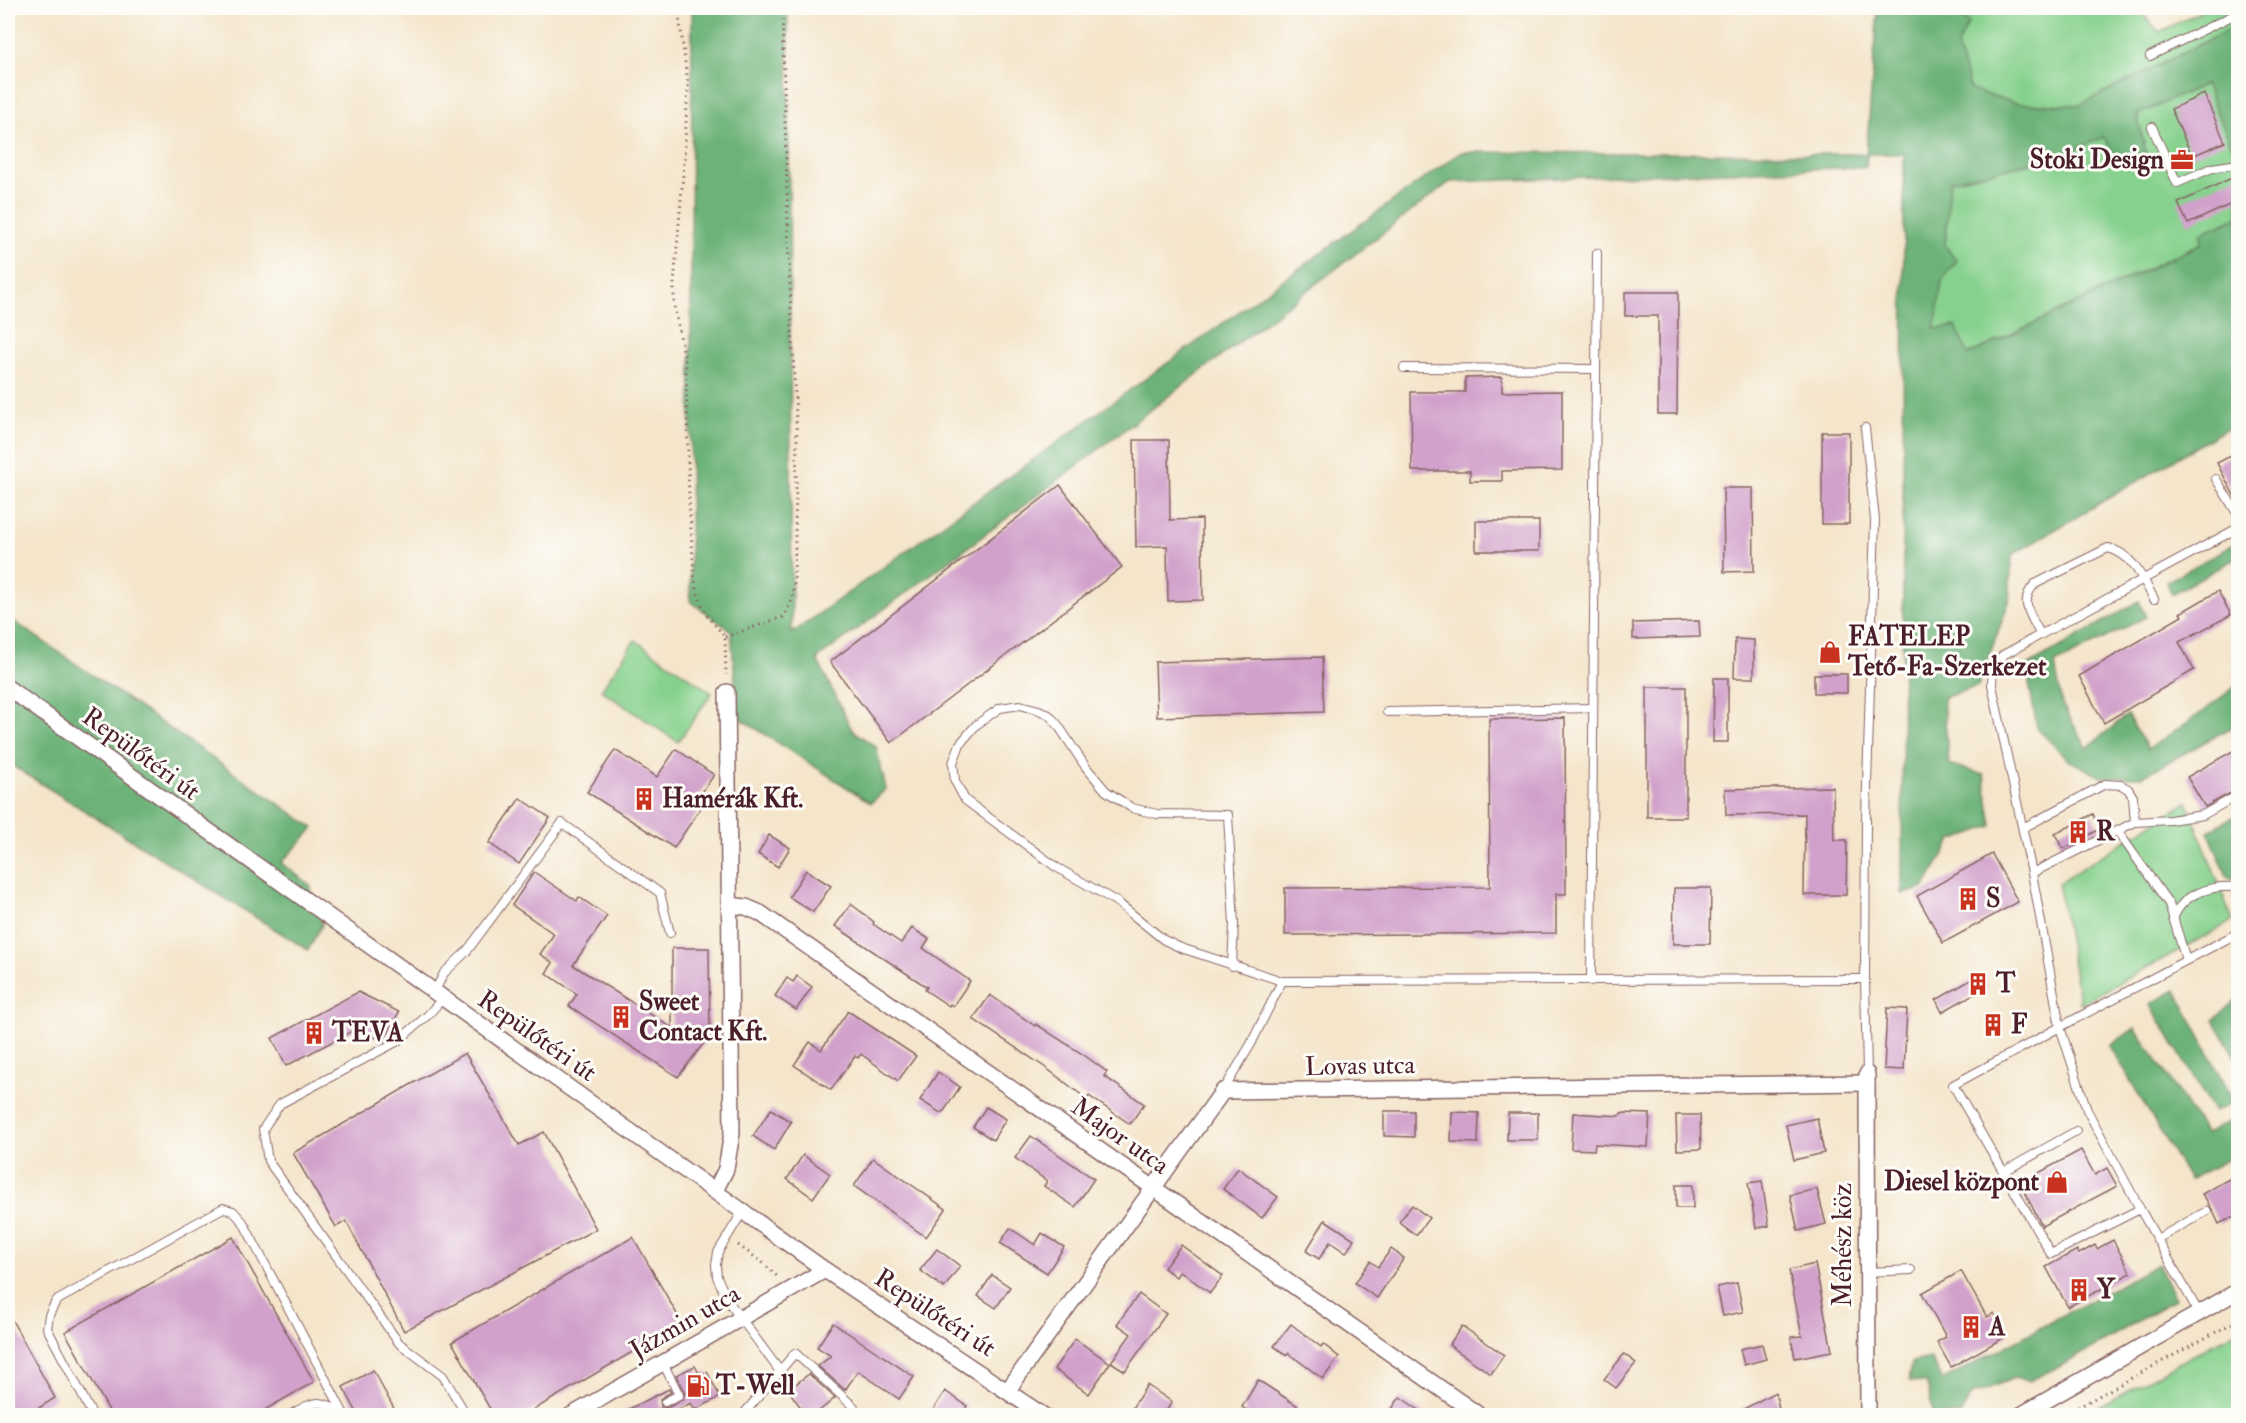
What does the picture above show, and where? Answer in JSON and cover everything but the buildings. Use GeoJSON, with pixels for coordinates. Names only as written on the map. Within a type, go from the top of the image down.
{"type":"FeatureCollection","features":[{"type":"Feature","properties":{"kind":"street","name":"Repülőtéri út"},"geometry":{"type":"LineString","coordinates":[[8,688],[825,1270],[1044,1416]]}},
{"type":"Feature","properties":{"kind":"street"},"geometry":{"type":"LineString","coordinates":[[715,1191],[726,1169],[732,1133],[727,692]]}},
{"type":"Feature","properties":{"kind":"street","name":"Major utca"},"geometry":{"type":"LineString","coordinates":[[729,905],[760,913],[1480,1416]]}},
{"type":"Feature","properties":{"kind":"street","name":"Lovas utca"},"geometry":{"type":"LineString","coordinates":[[1222,1091],[1867,1079]]}},
{"type":"Feature","properties":{"kind":"street","name":"Méhész köz"},"geometry":{"type":"LineString","coordinates":[[1867,1079],[1868,1416]]}},
{"type":"Feature","properties":{"kind":"street"},"geometry":{"type":"LineString","coordinates":[[1008,1390],[1222,1091]]}},
{"type":"Feature","properties":{"kind":"street","name":"Jázmin utca"},"geometry":{"type":"LineString","coordinates":[[578,1414],[825,1270]]}},
{"type":"Feature","properties":{"kind":"street"},"geometry":{"type":"LineString","coordinates":[[2019,1416],[2238,1291]]}},
{"type":"Feature","properties":{"kind":"lane"},"geometry":{"type":"LineString","coordinates":[[2150,57],[2238,13]]}},
{"type":"Feature","properties":{"kind":"lane"},"geometry":{"type":"LineString","coordinates":[[2152,127],[2177,183],[2212,168],[2238,164]]}},
{"type":"Feature","properties":{"kind":"lane"},"geometry":{"type":"LineString","coordinates":[[1590,981],[1597,253]]}},
{"type":"Feature","properties":{"kind":"lane"},"geometry":{"type":"LineString","coordinates":[[1404,368],[1596,369]]}},
{"type":"Feature","properties":{"kind":"lane"},"geometry":{"type":"LineString","coordinates":[[1865,428],[1875,520],[1866,819],[1867,1079]]}},
{"type":"Feature","properties":{"kind":"lane"},"geometry":{"type":"LineString","coordinates":[[2216,478],[2238,515]]}},
{"type":"Feature","properties":{"kind":"lane"},"geometry":{"type":"LineString","coordinates":[[2199,1313],[2087,1110],[2060,1027],[2032,873],[1992,685],[1992,673],[1995,663],[2003,655],[2238,528]]}},
{"type":"Feature","properties":{"kind":"lane"},"geometry":{"type":"LineString","coordinates":[[2040,634],[2026,601],[2027,592],[2035,584],[2108,548],[2119,550],[2128,558],[2154,599]]}},
{"type":"Feature","properties":{"kind":"lane"},"geometry":{"type":"LineString","coordinates":[[1232,966],[1234,924],[1228,815],[1158,814],[1132,808],[1106,791],[1085,766],[1058,725],[1049,715],[1039,710],[1020,705],[1000,708],[976,725],[960,744],[953,762],[955,781],[965,800],[1056,867],[1117,902],[1164,940],[1232,966],[1282,981],[1865,979]]}},
{"type":"Feature","properties":{"kind":"lane"},"geometry":{"type":"LineString","coordinates":[[1386,712],[1593,708]]}},
{"type":"Feature","properties":{"kind":"lane"},"geometry":{"type":"LineString","coordinates":[[2022,828],[2105,784],[2113,783],[2128,789],[2133,797],[2135,822]]}},
{"type":"Feature","properties":{"kind":"lane"},"geometry":{"type":"LineString","coordinates":[[2032,873],[2135,822],[2203,815],[2238,795]]}},
{"type":"Feature","properties":{"kind":"lane"},"geometry":{"type":"LineString","coordinates":[[467,1416],[443,1376],[399,1343],[268,1161],[263,1129],[280,1104],[398,1041],[428,1015],[438,996],[444,973],[468,951],[562,823],[660,893],[670,933]]}},
{"type":"Feature","properties":{"kind":"lane"},"geometry":{"type":"LineString","coordinates":[[2118,832],[2169,904],[2186,960]]}},
{"type":"Feature","properties":{"kind":"lane"},"geometry":{"type":"LineString","coordinates":[[2173,919],[2178,906],[2187,899],[2212,887],[2238,887]]}},
{"type":"Feature","properties":{"kind":"lane"},"geometry":{"type":"LineString","coordinates":[[2140,1209],[2052,1254],[1953,1085],[2238,933]]}},
{"type":"Feature","properties":{"kind":"lane"},"geometry":{"type":"LineString","coordinates":[[1222,1091],[1251,1044],[1282,981]]}},
{"type":"Feature","properties":{"kind":"lane"},"geometry":{"type":"LineString","coordinates":[[2003,1172],[2076,1131]]}},
{"type":"Feature","properties":{"kind":"lane"},"geometry":{"type":"LineString","coordinates":[[93,1416],[47,1328],[49,1315],[56,1301],[223,1208],[233,1211],[243,1222],[345,1415]]}},
{"type":"Feature","properties":{"kind":"lane"},"geometry":{"type":"LineString","coordinates":[[743,1210],[718,1252],[717,1276],[728,1301],[778,1370]]}},
{"type":"Feature","properties":{"kind":"lane"},"geometry":{"type":"LineString","coordinates":[[2157,1239],[2207,1211]]}},
{"type":"Feature","properties":{"kind":"lane"},"geometry":{"type":"LineString","coordinates":[[1867,1272],[1911,1270]]}},
{"type":"Feature","properties":{"kind":"lane"},"geometry":{"type":"LineString","coordinates":[[748,1413],[778,1370],[795,1353],[854,1407],[857,1416]]}},
{"type":"Feature","properties":{"kind":"lane"},"geometry":{"type":"LineString","coordinates":[[663,1363],[679,1395],[665,1402]]}},
{"type":"Feature","properties":{"kind":"lane"},"geometry":{"type":"LineString","coordinates":[[288,1416],[315,1401],[332,1405],[345,1415]]}},
{"type":"Feature","properties":{"kind":"path"},"geometry":{"type":"LineString","coordinates":[[678,8],[688,84],[674,305],[686,365],[689,501],[694,574],[698,596],[707,615],[725,636],[727,692]]}},
{"type":"Feature","properties":{"kind":"path"},"geometry":{"type":"LineString","coordinates":[[725,636],[783,617],[791,603],[794,585],[797,439],[789,263],[782,8]]}},
{"type":"Feature","properties":{"kind":"path"},"geometry":{"type":"LineString","coordinates":[[726,1237],[762,1262],[791,1289]]}},
{"type":"Feature","properties":{"kind":"path"},"geometry":{"type":"LineString","coordinates":[[2062,1416],[2238,1320]]}},
{"type":"Feature","properties":{"kind":"green space"},"geometry":{"type":"Polygon","coordinates":[[[692,8],[788,8],[792,633],[1461,152],[1866,154],[1878,8],[1953,8],[1969,23],[1957,46],[1971,90],[2019,104],[2080,105],[2238,25],[2238,150],[2234,151],[2205,84],[2137,115],[2146,153],[2117,160],[2104,137],[2056,157],[1950,181],[1945,246],[1957,260],[1942,280],[1935,329],[1956,326],[1968,355],[2201,244],[2201,233],[2238,217],[2238,422],[2012,555],[2009,602],[1978,686],[1943,698],[1949,764],[1984,775],[1992,826],[1952,840],[1924,888],[1902,894],[1904,154],[1867,154],[1866,167],[1450,182],[1065,475],[817,659],[852,730],[876,747],[886,789],[871,803],[738,717],[731,631],[690,601],[692,8]]]}},
{"type":"Feature","properties":{"kind":"green space"},"geometry":{"type":"Polygon","coordinates":[[[1953,8],[2139,8],[2159,32],[2200,12],[2199,8],[2238,8],[2238,25],[2080,105],[2019,104],[1971,90],[1956,46],[1953,8]]]}},
{"type":"Feature","properties":{"kind":"green space"},"geometry":{"type":"Polygon","coordinates":[[[2206,84],[2234,150],[2238,150],[2238,217],[2201,233],[2201,243],[1968,355],[1935,330],[1942,280],[1957,260],[1945,246],[1950,181],[2056,157],[2104,137],[2146,153],[2137,115],[2206,84]]]}},
{"type":"Feature","properties":{"kind":"green space"},"geometry":{"type":"Polygon","coordinates":[[[2238,542],[2238,557],[2172,594],[2166,582],[2238,542]]]}},
{"type":"Feature","properties":{"kind":"green space"},"geometry":{"type":"Polygon","coordinates":[[[2139,601],[2146,617],[2055,664],[2062,704],[2087,748],[2127,715],[2148,749],[2204,711],[2238,684],[2238,724],[2141,777],[2101,777],[2068,760],[2037,728],[2026,667],[2139,601]]]}},
{"type":"Feature","properties":{"kind":"green space"},"geometry":{"type":"Polygon","coordinates":[[[8,617],[314,828],[281,863],[310,885],[322,925],[308,950],[8,763],[8,617]]]}},
{"type":"Feature","properties":{"kind":"green space"},"geometry":{"type":"Polygon","coordinates":[[[635,640],[712,693],[678,742],[601,690],[635,640]]]}},
{"type":"Feature","properties":{"kind":"green space"},"geometry":{"type":"Polygon","coordinates":[[[2187,802],[2233,921],[2080,1004],[2058,883],[2187,802]]]}},
{"type":"Feature","properties":{"kind":"green space"},"geometry":{"type":"Polygon","coordinates":[[[2238,814],[2238,878],[2228,878],[2208,831],[2238,814]]]}},
{"type":"Feature","properties":{"kind":"green space"},"geometry":{"type":"Polygon","coordinates":[[[2176,990],[2234,1102],[2214,1112],[2150,1004],[2176,990]]]}},
{"type":"Feature","properties":{"kind":"green space"},"geometry":{"type":"Polygon","coordinates":[[[2238,998],[2238,1062],[2214,1020],[2238,998]]]}},
{"type":"Feature","properties":{"kind":"green space"},"geometry":{"type":"Polygon","coordinates":[[[2135,1028],[2206,1134],[2238,1117],[2238,1154],[2189,1180],[2110,1046],[2135,1028]]]}},
{"type":"Feature","properties":{"kind":"green space"},"geometry":{"type":"Polygon","coordinates":[[[2158,1264],[2175,1299],[2070,1361],[2029,1381],[2014,1378],[1972,1395],[1960,1415],[1933,1415],[1927,1383],[1909,1381],[1912,1362],[1930,1358],[1943,1380],[2158,1264]]]}},
{"type":"Feature","properties":{"kind":"green space"},"geometry":{"type":"Polygon","coordinates":[[[2238,1330],[2238,1415],[2084,1415],[2238,1330]]]}},
{"type":"Feature","properties":{"kind":"place","name":"Stoki Design"},"geometry":{"type":"Point","coordinates":[2182,160]}},
{"type":"Feature","properties":{"kind":"place","name":"FATELEP Tető-Fa-Szerkezet"},"geometry":{"type":"Point","coordinates":[1830,652]}},
{"type":"Feature","properties":{"kind":"place","name":"Hamérák Kft."},"geometry":{"type":"Point","coordinates":[644,799]}},
{"type":"Feature","properties":{"kind":"place","name":"R"},"geometry":{"type":"Point","coordinates":[2078,832]}},
{"type":"Feature","properties":{"kind":"place","name":"S"},"geometry":{"type":"Point","coordinates":[1968,899]}},
{"type":"Feature","properties":{"kind":"place","name":"T"},"geometry":{"type":"Point","coordinates":[1978,984]}},
{"type":"Feature","properties":{"kind":"place","name":"Sweet Contact Kft."},"geometry":{"type":"Point","coordinates":[621,1017]}},
{"type":"Feature","properties":{"kind":"place","name":"F"},"geometry":{"type":"Point","coordinates":[1993,1025]}},
{"type":"Feature","properties":{"kind":"place","name":"TEVA"},"geometry":{"type":"Point","coordinates":[314,1033]}},
{"type":"Feature","properties":{"kind":"place","name":"Diesel központ"},"geometry":{"type":"Point","coordinates":[2057,1182]}},
{"type":"Feature","properties":{"kind":"place","name":"Y"},"geometry":{"type":"Point","coordinates":[2079,1290]}},
{"type":"Feature","properties":{"kind":"place","name":"A"},"geometry":{"type":"Point","coordinates":[1971,1327]}},
{"type":"Feature","properties":{"kind":"place","name":"T-Well"},"geometry":{"type":"Point","coordinates":[698,1386]}}]}
